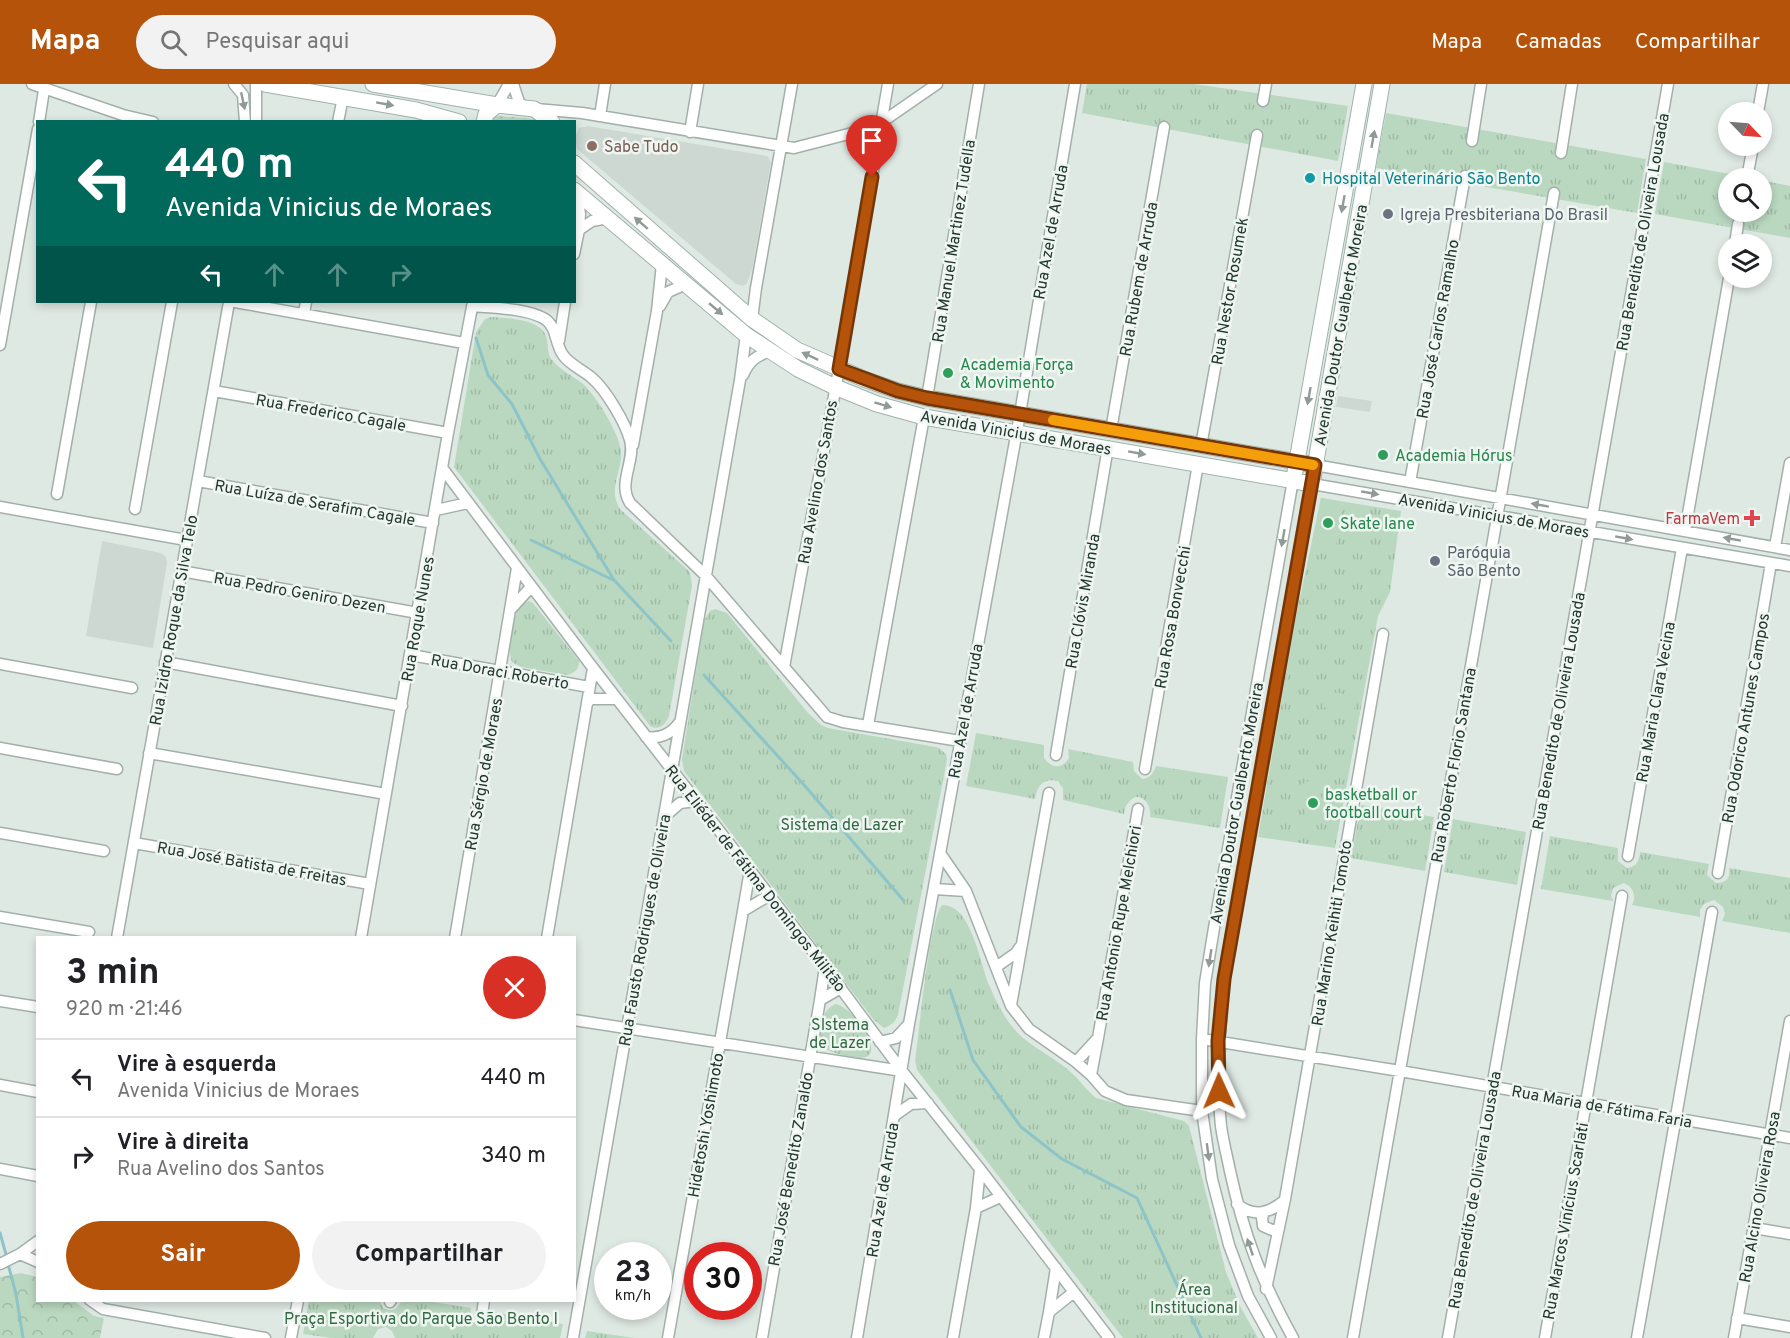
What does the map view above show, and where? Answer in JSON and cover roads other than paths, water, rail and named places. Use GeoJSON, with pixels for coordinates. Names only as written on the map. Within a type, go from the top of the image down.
{"type":"FeatureCollection","features":[{"type":"Feature","properties":{"kind":"main road"},"geometry":{"type":"LineString","coordinates":[[265,84],[416,110],[452,120]]}},
{"type":"Feature","properties":{"kind":"main road"},"geometry":{"type":"LineString","coordinates":[[373,84],[417,88],[496,105],[529,109],[548,120]]}},
{"type":"Feature","properties":{"kind":"main road","name":"Avenida Doutor Gualberto Moreira"},"geometry":{"type":"LineString","coordinates":[[1293,480],[1364,84]]}},
{"type":"Feature","properties":{"kind":"main road","name":"Avenida Doutor Gualberto Moreira"},"geometry":{"type":"LineString","coordinates":[[1312,484],[1382,84]]}},
{"type":"Feature","properties":{"kind":"main road"},"geometry":{"type":"LineString","coordinates":[[484,120],[486,114],[496,105]]}},
{"type":"Feature","properties":{"kind":"main road","name":"Avenida Vinicius de Moraes"},"geometry":{"type":"LineString","coordinates":[[576,165],[752,319],[797,350],[839,369],[898,391],[927,398],[1315,465]]}},
{"type":"Feature","properties":{"kind":"main road","name":"Avenida Vinicius de Moraes"},"geometry":{"type":"LineString","coordinates":[[576,192],[746,335],[798,369],[877,404],[924,417],[1312,484]]}},
{"type":"Feature","properties":{"kind":"main road"},"geometry":{"type":"LineString","coordinates":[[662,264],[674,250]]}},
{"type":"Feature","properties":{"kind":"main road"},"geometry":{"type":"LineString","coordinates":[[1198,464],[1201,446]]}},
{"type":"Feature","properties":{"kind":"street"},"geometry":{"type":"LineString","coordinates":[[32,84],[122,118],[138,120]]}},
{"type":"Feature","properties":{"kind":"street"},"geometry":{"type":"LineString","coordinates":[[234,84],[243,95],[245,120]]}},
{"type":"Feature","properties":{"kind":"street"},"geometry":{"type":"LineString","coordinates":[[256,84],[256,120]]}},
{"type":"Feature","properties":{"kind":"street"},"geometry":{"type":"LineString","coordinates":[[496,105],[511,84]]}},
{"type":"Feature","properties":{"kind":"street"},"geometry":{"type":"LineString","coordinates":[[511,84],[519,102],[529,109],[582,114],[794,148],[868,129],[937,84]]}},
{"type":"Feature","properties":{"kind":"street"},"geometry":{"type":"LineString","coordinates":[[600,117],[605,84]]}},
{"type":"Feature","properties":{"kind":"street"},"geometry":{"type":"LineString","coordinates":[[690,132],[698,84]]}},
{"type":"Feature","properties":{"kind":"street"},"geometry":{"type":"LineString","coordinates":[[752,319],[792,84]]}},
{"type":"Feature","properties":{"kind":"street","name":"Rua Avelino dos Santos"},"geometry":{"type":"LineString","coordinates":[[784,667],[839,369],[888,84]]}},
{"type":"Feature","properties":{"kind":"street","name":"Rua Manuel Martinez Tudella"},"geometry":{"type":"LineString","coordinates":[[927,398],[979,84]]}},
{"type":"Feature","properties":{"kind":"street","name":"Rua Azel de Arruda"},"geometry":{"type":"LineString","coordinates":[[857,1338],[909,1024],[1020,414],[1075,84]]}},
{"type":"Feature","properties":{"kind":"street"},"geometry":{"type":"LineString","coordinates":[[1263,101],[1266,84]]}},
{"type":"Feature","properties":{"kind":"street"},"geometry":{"type":"LineString","coordinates":[[1472,141],[1481,84]]}},
{"type":"Feature","properties":{"kind":"street"},"geometry":{"type":"LineString","coordinates":[[1561,153],[1572,84]]}},
{"type":"Feature","properties":{"kind":"street","name":"Rua Benedito de Oliveira Lousada"},"geometry":{"type":"LineString","coordinates":[[1448,1338],[1668,84]]}},
{"type":"Feature","properties":{"kind":"street"},"geometry":{"type":"LineString","coordinates":[[1760,102],[1763,84]]}},
{"type":"Feature","properties":{"kind":"street"},"geometry":{"type":"LineString","coordinates":[[39,120],[44,90]]}},
{"type":"Feature","properties":{"kind":"street"},"geometry":{"type":"LineString","coordinates":[[338,120],[343,97]]}},
{"type":"Feature","properties":{"kind":"street"},"geometry":{"type":"LineString","coordinates":[[574,120],[582,114]]}},
{"type":"Feature","properties":{"kind":"street","name":"Rua Rubem de Arruda"},"geometry":{"type":"LineString","coordinates":[[1111,430],[1164,127]]}},
{"type":"Feature","properties":{"kind":"street","name":"Rua Nestor Rosumek"},"geometry":{"type":"LineString","coordinates":[[1201,446],[1257,135]]}},
{"type":"Feature","properties":{"kind":"street"},"geometry":{"type":"LineString","coordinates":[[0,345],[36,140]]}},
{"type":"Feature","properties":{"kind":"street","name":"Rua José Carlos Ramalho"},"geometry":{"type":"LineString","coordinates":[[1410,482],[1465,176]]}},
{"type":"Feature","properties":{"kind":"street","name":"Rua Roberto Florio Santana"},"geometry":{"type":"LineString","coordinates":[[1353,1338],[1554,193]]}},
{"type":"Feature","properties":{"kind":"street"},"geometry":{"type":"LineString","coordinates":[[576,196],[580,214],[576,244]]}},
{"type":"Feature","properties":{"kind":"street"},"geometry":{"type":"LineString","coordinates":[[579,230],[586,224],[608,219]]}},
{"type":"Feature","properties":{"kind":"street"},"geometry":{"type":"LineString","coordinates":[[1736,234],[1738,224]]}},
{"type":"Feature","properties":{"kind":"street"},"geometry":{"type":"LineString","coordinates":[[662,264],[657,311],[624,488],[626,496],[705,575],[827,717],[843,722],[960,741]]}},
{"type":"Feature","properties":{"kind":"street"},"geometry":{"type":"LineString","coordinates":[[657,311],[668,292],[686,284]]}},
{"type":"Feature","properties":{"kind":"street"},"geometry":{"type":"LineString","coordinates":[[737,307],[748,299],[756,288]]}},
{"type":"Feature","properties":{"kind":"street"},"geometry":{"type":"LineString","coordinates":[[1685,531],[1727,288]]}},
{"type":"Feature","properties":{"kind":"street"},"geometry":{"type":"LineString","coordinates":[[57,494],[90,303]]}},
{"type":"Feature","properties":{"kind":"street"},"geometry":{"type":"LineString","coordinates":[[135,509],[172,303]]}},
{"type":"Feature","properties":{"kind":"street","name":"Rua Izidro Roque da Silva Telo"},"geometry":{"type":"LineString","coordinates":[[117,936],[229,303]]}},
{"type":"Feature","properties":{"kind":"street"},"geometry":{"type":"LineString","coordinates":[[241,303],[464,342]]}},
{"type":"Feature","properties":{"kind":"street"},"geometry":{"type":"LineString","coordinates":[[304,314],[306,303]]}},
{"type":"Feature","properties":{"kind":"street"},"geometry":{"type":"LineString","coordinates":[[545,319],[563,303]]}},
{"type":"Feature","properties":{"kind":"street"},"geometry":{"type":"LineString","coordinates":[[558,344],[564,303]]}},
{"type":"Feature","properties":{"kind":"street"},"geometry":{"type":"LineString","coordinates":[[473,304],[517,311],[545,319],[554,329],[564,356],[589,376],[603,391],[624,424],[632,452]]}},
{"type":"Feature","properties":{"kind":"street","name":"Rua Roque Nunes"},"geometry":{"type":"LineString","coordinates":[[361,936],[464,342],[473,304]]}},
{"type":"Feature","properties":{"kind":"street","name":"Rua Fausto Rodrigues de Oliveira"},"geometry":{"type":"LineString","coordinates":[[573,1338],[746,335]]}},
{"type":"Feature","properties":{"kind":"street","name":"Rua Fausto Rodrigues de Oliveira"},"geometry":{"type":"LineString","coordinates":[[740,380],[748,363],[770,351]]}},
{"type":"Feature","properties":{"kind":"street","name":"Rua Frederico Cagale"},"geometry":{"type":"LineString","coordinates":[[214,391],[448,433]]}},
{"type":"Feature","properties":{"kind":"street"},"geometry":{"type":"LineString","coordinates":[[868,725],[924,417]]}},
{"type":"Feature","properties":{"kind":"street","name":"Rua Clóvis Miranda"},"geometry":{"type":"LineString","coordinates":[[1056,755],[1108,447]]}},
{"type":"Feature","properties":{"kind":"street"},"geometry":{"type":"LineString","coordinates":[[1775,547],[1790,463]]}},
{"type":"Feature","properties":{"kind":"street","name":"Rua Rosa Bonvecchi"},"geometry":{"type":"LineString","coordinates":[[1146,769],[1198,464]]}},
{"type":"Feature","properties":{"kind":"street","name":"Avenida Vinicius de Moraes"},"geometry":{"type":"LineString","coordinates":[[1315,465],[1790,550]]}},
{"type":"Feature","properties":{"kind":"street","name":"Rua Eliéder de Fátima Domingos Militão"},"geometry":{"type":"LineString","coordinates":[[443,469],[593,668],[1109,1338]]}},
{"type":"Feature","properties":{"kind":"street","name":"Avenida Doutor Gualberto Moreira"},"geometry":{"type":"LineString","coordinates":[[1271,1338],[1248,1296],[1229,1245],[1212,1179],[1202,1111],[1202,1039],[1206,983],[1214,928],[1293,480]]}},
{"type":"Feature","properties":{"kind":"street","name":"Rua Luíza de Serafim Cagale"},"geometry":{"type":"LineString","coordinates":[[198,481],[433,523]]}},
{"type":"Feature","properties":{"kind":"street","name":"Avenida Vinicius de Moraes"},"geometry":{"type":"LineString","coordinates":[[1312,484],[1790,566]]}},
{"type":"Feature","properties":{"kind":"street","name":"Avenida Doutor Gualberto Moreira"},"geometry":{"type":"LineString","coordinates":[[1293,1338],[1266,1289],[1249,1246],[1237,1204],[1221,1128],[1218,1041],[1224,979],[1312,484]]}},
{"type":"Feature","properties":{"kind":"street"},"geometry":{"type":"LineString","coordinates":[[436,510],[468,503]]}},
{"type":"Feature","properties":{"kind":"street"},"geometry":{"type":"LineString","coordinates":[[0,507],[186,540]]}},
{"type":"Feature","properties":{"kind":"street","name":"Rua Maria Clara Vecina"},"geometry":{"type":"LineString","coordinates":[[1628,856],[1682,548]]}},
{"type":"Feature","properties":{"kind":"street","name":"Rua Odorico Antunes Campos"},"geometry":{"type":"LineString","coordinates":[[1718,873],[1771,563]]}},
{"type":"Feature","properties":{"kind":"street","name":"Rua Sérgio de Moraes"},"geometry":{"type":"LineString","coordinates":[[455,936],[517,568]]}},
{"type":"Feature","properties":{"kind":"street","name":"Rua Pedro Geniro Dezen"},"geometry":{"type":"LineString","coordinates":[[181,572],[418,613]]}},
{"type":"Feature","properties":{"kind":"street"},"geometry":{"type":"LineString","coordinates":[[510,610],[531,587]]}},
{"type":"Feature","properties":{"kind":"street","name":"Rua Marino Keihiti Tomoto"},"geometry":{"type":"LineString","coordinates":[[1266,1289],[1285,1199],[1383,634]]}},
{"type":"Feature","properties":{"kind":"street","name":"Rua Doraci Roberto"},"geometry":{"type":"LineString","coordinates":[[411,655],[589,687]]}},
{"type":"Feature","properties":{"kind":"street"},"geometry":{"type":"LineString","coordinates":[[165,662],[402,706]]}},
{"type":"Feature","properties":{"kind":"street"},"geometry":{"type":"LineString","coordinates":[[0,664],[132,688]]}},
{"type":"Feature","properties":{"kind":"street"},"geometry":{"type":"LineString","coordinates":[[547,936],[593,668]]}},
{"type":"Feature","properties":{"kind":"street"},"geometry":{"type":"LineString","coordinates":[[587,702],[592,699],[617,699]]}},
{"type":"Feature","properties":{"kind":"street"},"geometry":{"type":"LineString","coordinates":[[646,736],[657,738],[667,735],[680,722]]}},
{"type":"Feature","properties":{"kind":"street"},"geometry":{"type":"LineString","coordinates":[[0,748],[117,769]]}},
{"type":"Feature","properties":{"kind":"street"},"geometry":{"type":"LineString","coordinates":[[149,753],[386,794]]}},
{"type":"Feature","properties":{"kind":"street"},"geometry":{"type":"LineString","coordinates":[[1011,1006],[1048,793]]}},
{"type":"Feature","properties":{"kind":"street"},"geometry":{"type":"LineString","coordinates":[[664,817],[680,803],[696,801]]}},
{"type":"Feature","properties":{"kind":"street","name":"Rua Antonio Rupe Melchiori"},"geometry":{"type":"LineString","coordinates":[[1091,1075],[1138,809]]}},
{"type":"Feature","properties":{"kind":"street"},"geometry":{"type":"LineString","coordinates":[[0,833],[104,851]]}},
{"type":"Feature","properties":{"kind":"street","name":"Rua José Batista de Freitas"},"geometry":{"type":"LineString","coordinates":[[134,843],[370,884]]}},
{"type":"Feature","properties":{"kind":"street"},"geometry":{"type":"LineString","coordinates":[[940,853],[966,891],[1011,1006],[1029,1029],[1076,1062],[1105,1091],[1126,1100],[1202,1111]]}},
{"type":"Feature","properties":{"kind":"street","name":"Hidetoshi Yoshimoto"},"geometry":{"type":"LineString","coordinates":[[668,1338],[750,870]]}},
{"type":"Feature","properties":{"kind":"street"},"geometry":{"type":"LineString","coordinates":[[934,889],[966,891]]}},
{"type":"Feature","properties":{"kind":"street"},"geometry":{"type":"LineString","coordinates":[[743,911],[770,895]]}},
{"type":"Feature","properties":{"kind":"street","name":"Rua Marcos Vinícius Scarlati"},"geometry":{"type":"LineString","coordinates":[[1545,1338],[1622,896]]}},
{"type":"Feature","properties":{"kind":"street"},"geometry":{"type":"LineString","coordinates":[[1637,1338],[1712,912]]}},
{"type":"Feature","properties":{"kind":"street"},"geometry":{"type":"LineString","coordinates":[[0,917],[89,932]]}},
{"type":"Feature","properties":{"kind":"street"},"geometry":{"type":"LineString","coordinates":[[998,972],[1022,944]]}},
{"type":"Feature","properties":{"kind":"street","name":"Rua José Benedito Zanaldo"},"geometry":{"type":"LineString","coordinates":[[762,1338],[825,967]]}},
{"type":"Feature","properties":{"kind":"street"},"geometry":{"type":"LineString","coordinates":[[998,972],[1005,978],[1017,971]]}},
{"type":"Feature","properties":{"kind":"street"},"geometry":{"type":"LineString","coordinates":[[820,1000],[841,988]]}},
{"type":"Feature","properties":{"kind":"street"},"geometry":{"type":"LineString","coordinates":[[0,1001],[36,1007]]}},
{"type":"Feature","properties":{"kind":"street"},"geometry":{"type":"LineString","coordinates":[[576,1020],[902,1071]]}},
{"type":"Feature","properties":{"kind":"street","name":"Rua Alcino Oliveira Rosa"},"geometry":{"type":"LineString","coordinates":[[1734,1338],[1788,1043],[1790,1020]]}},
{"type":"Feature","properties":{"kind":"street"},"geometry":{"type":"LineString","coordinates":[[880,1042],[896,1038],[909,1024]]}},
{"type":"Feature","properties":{"kind":"street","name":"Rua Antonio Rupe Melchiori"},"geometry":{"type":"LineString","coordinates":[[1076,1062],[1098,1038]]}},
{"type":"Feature","properties":{"kind":"street","name":"Rua Maria de Fátima Faria"},"geometry":{"type":"LineString","coordinates":[[1202,1039],[1790,1138]]}},
{"type":"Feature","properties":{"kind":"street"},"geometry":{"type":"LineString","coordinates":[[0,1085],[36,1092]]}},
{"type":"Feature","properties":{"kind":"street"},"geometry":{"type":"LineString","coordinates":[[894,1116],[910,1104],[928,1103]]}},
{"type":"Feature","properties":{"kind":"street"},"geometry":{"type":"LineString","coordinates":[[0,1169],[36,1176]]}},
{"type":"Feature","properties":{"kind":"street"},"geometry":{"type":"LineString","coordinates":[[953,1338],[976,1208],[980,1169]]}},
{"type":"Feature","properties":{"kind":"street"},"geometry":{"type":"LineString","coordinates":[[976,1208],[1000,1197]]}},
{"type":"Feature","properties":{"kind":"street"},"geometry":{"type":"LineString","coordinates":[[1237,1204],[1251,1212],[1264,1212],[1276,1208],[1285,1199]]}},
{"type":"Feature","properties":{"kind":"street"},"geometry":{"type":"LineString","coordinates":[[1264,1212],[1263,1226],[1272,1230],[1279,1228]]}},
{"type":"Feature","properties":{"kind":"street"},"geometry":{"type":"LineString","coordinates":[[1754,1228],[1790,1234]]}},
{"type":"Feature","properties":{"kind":"street"},"geometry":{"type":"LineString","coordinates":[[0,1264],[36,1242]]}},
{"type":"Feature","properties":{"kind":"street"},"geometry":{"type":"LineString","coordinates":[[20,1254],[36,1261]]}},
{"type":"Feature","properties":{"kind":"street"},"geometry":{"type":"LineString","coordinates":[[1044,1338],[1056,1268]]}},
{"type":"Feature","properties":{"kind":"street"},"geometry":{"type":"LineString","coordinates":[[1049,1312],[1074,1292]]}},
{"type":"Feature","properties":{"kind":"street"},"geometry":{"type":"LineString","coordinates":[[93,1302],[103,1309],[265,1338]]}},
{"type":"Feature","properties":{"kind":"street"},"geometry":{"type":"LineString","coordinates":[[291,1338],[298,1302]]}},
{"type":"Feature","properties":{"kind":"street"},"geometry":{"type":"LineString","coordinates":[[482,1315],[484,1302]]}},
{"type":"Feature","properties":{"kind":"street"},"geometry":{"type":"LineString","coordinates":[[1737,1318],[1790,1327]]}},
{"type":"Feature","properties":{"kind":"waterway"},"geometry":{"type":"LineString","coordinates":[[476,338],[488,375],[512,404],[540,459],[614,580],[671,641]]}},
{"type":"Feature","properties":{"kind":"waterway"},"geometry":{"type":"LineString","coordinates":[[531,540],[613,580]]}},
{"type":"Feature","properties":{"kind":"waterway"},"geometry":{"type":"LineString","coordinates":[[704,675],[805,786],[904,901]]}},
{"type":"Feature","properties":{"kind":"waterway"},"geometry":{"type":"LineString","coordinates":[[950,990],[973,1060],[1021,1127],[1062,1159],[1137,1198],[1201,1338]]}},
{"type":"Feature","properties":{"kind":"waterway"},"geometry":{"type":"LineString","coordinates":[[0,1233],[7,1258]]}},
{"type":"Feature","properties":{"kind":"waterway"},"geometry":{"type":"LineString","coordinates":[[8,1264],[16,1294],[23,1338]]}},
{"type":"Feature","properties":{"kind":"place","name":"Sabe Tudo"},"geometry":{"type":"Point","coordinates":[592,146]}},
{"type":"Feature","properties":{"kind":"place","name":"Hospital Veterinário São Bento"},"geometry":{"type":"Point","coordinates":[1310,178]}},
{"type":"Feature","properties":{"kind":"place","name":"Igreja Presbiteriana Do Brasil"},"geometry":{"type":"Point","coordinates":[1388,214]}},
{"type":"Feature","properties":{"kind":"place","name":"Academia Força & Movimento"},"geometry":{"type":"Point","coordinates":[948,373]}},
{"type":"Feature","properties":{"kind":"place","name":"Academia Hórus"},"geometry":{"type":"Point","coordinates":[1383,455]}},
{"type":"Feature","properties":{"kind":"place","name":"FarmaVem"},"geometry":{"type":"Point","coordinates":[1752,518]}},
{"type":"Feature","properties":{"kind":"place","name":"Skate lane"},"geometry":{"type":"Point","coordinates":[1328,523]}},
{"type":"Feature","properties":{"kind":"place","name":"Paróquia São Bento"},"geometry":{"type":"Point","coordinates":[1435,561]}},
{"type":"Feature","properties":{"kind":"place","name":"basketball or football court"},"geometry":{"type":"Point","coordinates":[1313,803]}},
{"type":"Feature","properties":{"kind":"park label","name":"Sistema de Lazer"},"geometry":{"type":"Point","coordinates":[842,824]}},
{"type":"Feature","properties":{"kind":"park label","name":"SIstema de Lazer"},"geometry":{"type":"Point","coordinates":[840,1033]}},
{"type":"Feature","properties":{"kind":"park label","name":"Área Institucional"},"geometry":{"type":"Point","coordinates":[1194,1298]}},
{"type":"Feature","properties":{"kind":"park label","name":"Praça Esportiva do Parque São Bento I"},"geometry":{"type":"Point","coordinates":[421,1318]}}]}
